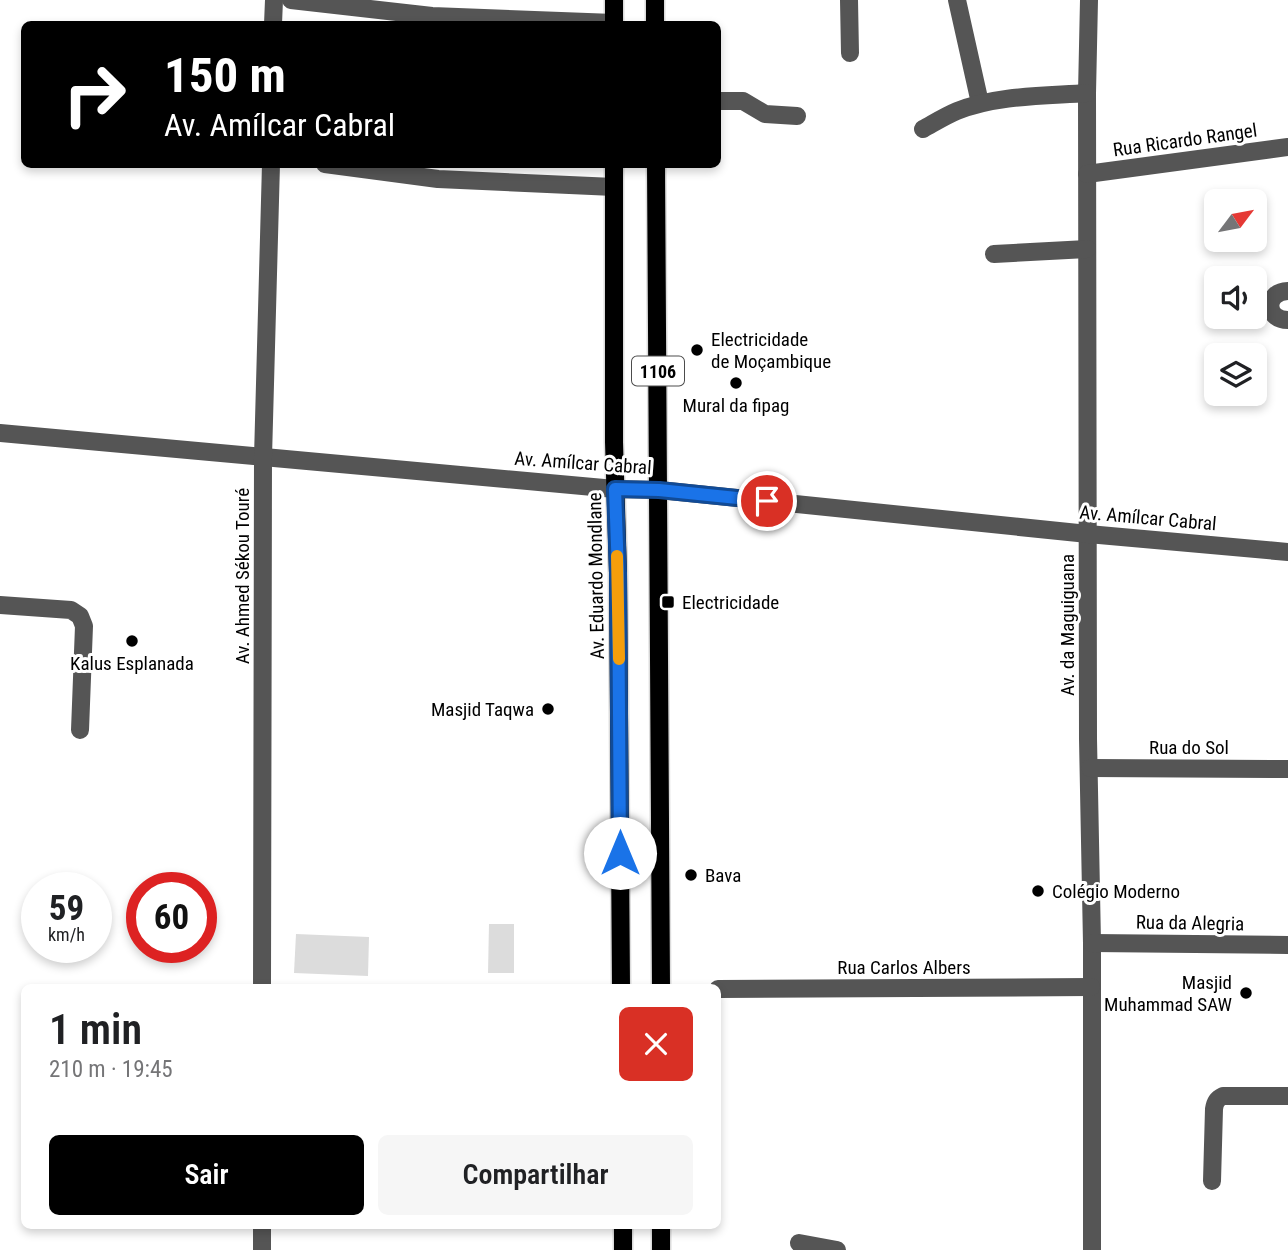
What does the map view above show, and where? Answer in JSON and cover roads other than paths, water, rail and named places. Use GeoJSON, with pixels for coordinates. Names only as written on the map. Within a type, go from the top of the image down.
{"type":"FeatureCollection","features":[{"type":"Feature","properties":{"kind":"main road"},"geometry":{"type":"LineString","coordinates":[[614,0],[614,21]]}},
{"type":"Feature","properties":{"kind":"main road"},"geometry":{"type":"LineString","coordinates":[[655,0],[655,21]]}},
{"type":"Feature","properties":{"kind":"main road","name":"Av. Eduardo Mondlane"},"geometry":{"type":"LineString","coordinates":[[614,168],[621,984]]}},
{"type":"Feature","properties":{"kind":"main road","name":"1106"},"geometry":{"type":"LineString","coordinates":[[656,168],[661,984]]}},
{"type":"Feature","properties":{"kind":"main road"},"geometry":{"type":"LineString","coordinates":[[623,1229],[623,1250]]}},
{"type":"Feature","properties":{"kind":"main road"},"geometry":{"type":"LineString","coordinates":[[661,1229],[661,1250]]}},
{"type":"Feature","properties":{"kind":"street"},"geometry":{"type":"LineString","coordinates":[[273,21],[274,0]]}},
{"type":"Feature","properties":{"kind":"street"},"geometry":{"type":"LineString","coordinates":[[291,0],[432,16],[546,21]]}},
{"type":"Feature","properties":{"kind":"street"},"geometry":{"type":"LineString","coordinates":[[849,0],[850,53]]}},
{"type":"Feature","properties":{"kind":"street"},"geometry":{"type":"LineString","coordinates":[[957,0],[980,103]]}},
{"type":"Feature","properties":{"kind":"street","name":"Av. da Maguiguana"},"geometry":{"type":"LineString","coordinates":[[1088,0],[1092,1250]]}},
{"type":"Feature","properties":{"kind":"street"},"geometry":{"type":"LineString","coordinates":[[923,129],[956,111],[980,103],[1087,93]]}},
{"type":"Feature","properties":{"kind":"street"},"geometry":{"type":"LineString","coordinates":[[721,101],[743,102],[765,114],[797,116]]}},
{"type":"Feature","properties":{"kind":"street","name":"Rua Ricardo Rangel"},"geometry":{"type":"LineString","coordinates":[[1087,174],[1288,147]]}},
{"type":"Feature","properties":{"kind":"street","name":"Av. Ahmed Sékou Touré"},"geometry":{"type":"LineString","coordinates":[[262,984],[263,457],[271,168]]}},
{"type":"Feature","properties":{"kind":"street"},"geometry":{"type":"LineString","coordinates":[[355,168],[438,179],[614,187]]}},
{"type":"Feature","properties":{"kind":"street"},"geometry":{"type":"LineString","coordinates":[[994,254],[1087,249]]}},
{"type":"Feature","properties":{"kind":"street"},"geometry":{"type":"LineString","coordinates":[[1288,291],[1279,292],[1270,304],[1277,318],[1288,320]]}},
{"type":"Feature","properties":{"kind":"street","name":"Av. Amílcar Cabral"},"geometry":{"type":"LineString","coordinates":[[0,433],[615,489],[659,490],[1288,552]]}},
{"type":"Feature","properties":{"kind":"street"},"geometry":{"type":"LineString","coordinates":[[0,606],[71,610],[80,617],[84,626],[80,730]]}},
{"type":"Feature","properties":{"kind":"street","name":"Rua do Sol"},"geometry":{"type":"LineString","coordinates":[[1090,768],[1288,769]]}},
{"type":"Feature","properties":{"kind":"street","name":"Rua da Alegria"},"geometry":{"type":"LineString","coordinates":[[1091,943],[1288,945]]}},
{"type":"Feature","properties":{"kind":"street","name":"Rua Carlos Albers"},"geometry":{"type":"LineString","coordinates":[[721,989],[1091,987]]}},
{"type":"Feature","properties":{"kind":"street"},"geometry":{"type":"LineString","coordinates":[[1212,1181],[1214,1103],[1223,1096],[1288,1096]]}},
{"type":"Feature","properties":{"kind":"street"},"geometry":{"type":"LineString","coordinates":[[262,1229],[262,1250]]}},
{"type":"Feature","properties":{"kind":"street"},"geometry":{"type":"LineString","coordinates":[[799,1243],[837,1250]]}},
{"type":"Feature","properties":{"kind":"place","name":"Electricidade de Moçambique"},"geometry":{"type":"Point","coordinates":[697,350]}},
{"type":"Feature","properties":{"kind":"place","name":"Mural da fipag"},"geometry":{"type":"Point","coordinates":[736,383]}},
{"type":"Feature","properties":{"kind":"place","name":"Electricidade"},"geometry":{"type":"Point","coordinates":[668,602]}},
{"type":"Feature","properties":{"kind":"place","name":"Kalus Esplanada"},"geometry":{"type":"Point","coordinates":[132,641]}},
{"type":"Feature","properties":{"kind":"place","name":"Masjid Taqwa"},"geometry":{"type":"Point","coordinates":[548,709]}},
{"type":"Feature","properties":{"kind":"place","name":"Bava"},"geometry":{"type":"Point","coordinates":[691,875]}},
{"type":"Feature","properties":{"kind":"place","name":"Colégio Moderno"},"geometry":{"type":"Point","coordinates":[1038,891]}},
{"type":"Feature","properties":{"kind":"place","name":"Masjid Muhammad SAW"},"geometry":{"type":"Point","coordinates":[1246,993]}}]}
